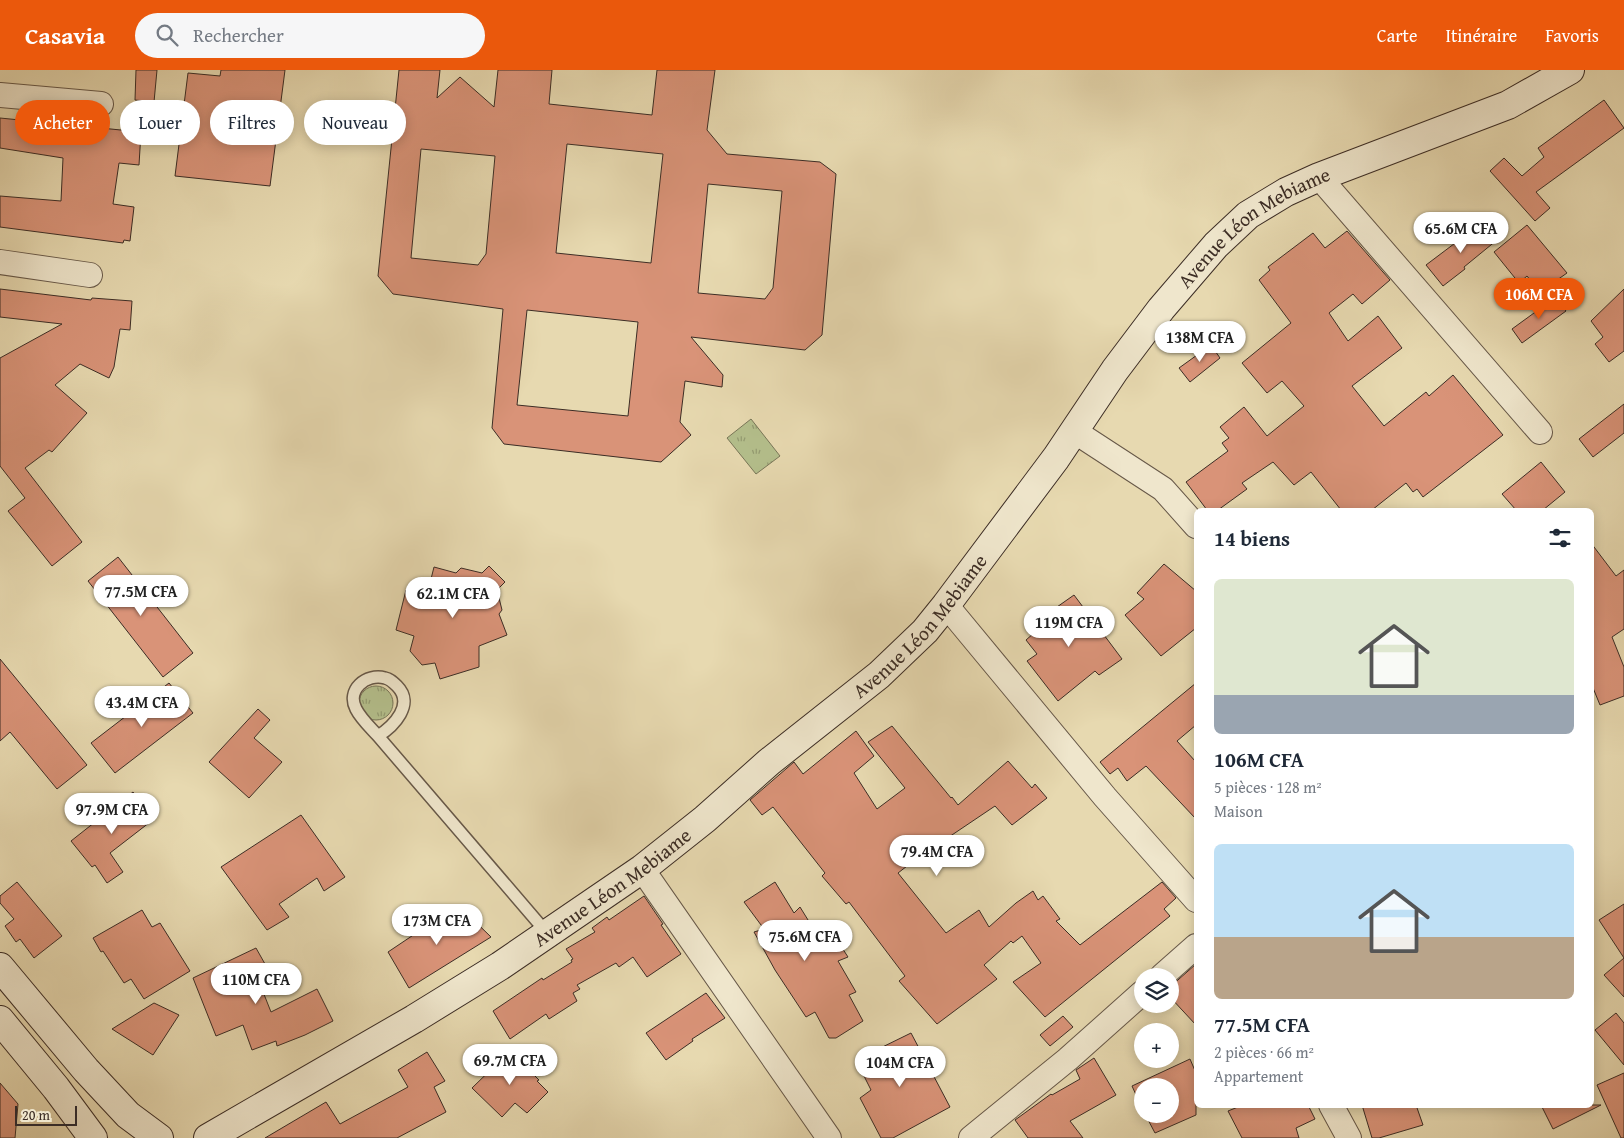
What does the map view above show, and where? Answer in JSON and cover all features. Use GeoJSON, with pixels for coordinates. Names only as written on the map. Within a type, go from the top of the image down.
{"type":"FeatureCollection","features":[{"type":"Feature","properties":{"kind":"street","name":"Avenue Léon Mebiame"},"geometry":{"type":"LineString","coordinates":[[208,1138],[414,1019],[500,966],[642,869],[705,819],[769,762],[879,675],[925,631],[946,605],[1045,473],[1115,370],[1161,309],[1216,244],[1248,215],[1286,192],[1319,177],[1508,105],[1570,70]]}},
{"type":"Feature","properties":{"kind":"street"},"geometry":{"type":"LineString","coordinates":[[0,95],[56,100]]}},
{"type":"Feature","properties":{"kind":"street"},"geometry":{"type":"LineString","coordinates":[[1319,177],[1540,432]]}},
{"type":"Feature","properties":{"kind":"street"},"geometry":{"type":"LineString","coordinates":[[0,262],[90,275]]}},
{"type":"Feature","properties":{"kind":"street"},"geometry":{"type":"LineString","coordinates":[[1074,431],[1164,489],[1194,524]]}},
{"type":"Feature","properties":{"kind":"street"},"geometry":{"type":"LineString","coordinates":[[946,605],[1105,797],[1194,898]]}},
{"type":"Feature","properties":{"kind":"street"},"geometry":{"type":"LineString","coordinates":[[642,869],[829,1138]]}},
{"type":"Feature","properties":{"kind":"street"},"geometry":{"type":"LineString","coordinates":[[1171,968],[1194,948]]}},
{"type":"Feature","properties":{"kind":"street"},"geometry":{"type":"LineString","coordinates":[[0,967],[92,1077],[128,1115],[159,1138]]}},
{"type":"Feature","properties":{"kind":"street"},"geometry":{"type":"LineString","coordinates":[[971,1138],[1068,1059],[1134,1001]]}},
{"type":"Feature","properties":{"kind":"street"},"geometry":{"type":"LineString","coordinates":[[0,1020],[84,1133]]}},
{"type":"Feature","properties":{"kind":"street"},"geometry":{"type":"LineString","coordinates":[[1333,1108],[1349,1138]]}},
{"type":"Feature","properties":{"kind":"lane"},"geometry":{"type":"LineString","coordinates":[[378,736],[387,730],[403,710],[404,698],[402,691],[391,680],[377,677],[362,682],[356,688],[352,694],[355,708],[378,736],[547,933]]}},
{"type":"Feature","properties":{"kind":"green space"},"geometry":{"type":"Polygon","coordinates":[[[751,419],[780,456],[756,474],[727,438],[751,419]]]}},
{"type":"Feature","properties":{"kind":"green space"},"geometry":{"type":"Polygon","coordinates":[[[376,686],[388,691],[393,703],[388,715],[376,720],[364,715],[359,703],[364,691],[376,686]]]}},
{"type":"Feature","properties":{"kind":"building"},"geometry":{"type":"Polygon","coordinates":[[[136,70],[157,70],[154,100],[135,100],[136,70]]]}},
{"type":"Feature","properties":{"kind":"building"},"geometry":{"type":"Polygon","coordinates":[[[221,70],[285,70],[281,100],[210,100],[210,145],[275,145],[270,186],[175,176],[179,145],[200,145],[200,100],[185,100],[188,73],[220,76],[221,70]]]}},
{"type":"Feature","properties":{"kind":"building"},"geometry":{"type":"Polygon","coordinates":[[[399,70],[440,70],[437,98],[460,77],[494,107],[498,70],[552,70],[549,104],[652,115],[657,70],[715,70],[707,130],[727,154],[820,162],[836,174],[822,335],[805,350],[691,337],[723,375],[722,387],[685,381],[680,422],[691,435],[661,462],[504,444],[492,428],[503,309],[393,294],[378,276],[391,145],[406,145],[406,100],[396,100],[399,70]],[[567,144],[556,253],[651,263],[663,154],[567,144]],[[421,149],[411,258],[478,265],[486,254],[495,156],[421,149]],[[708,184],[698,293],[765,299],[773,288],[782,191],[708,184]],[[527,310],[517,405],[628,416],[638,322],[527,310]]]}},
{"type":"Feature","properties":{"kind":"building"},"geometry":{"type":"Polygon","coordinates":[[[1604,100],[1624,128],[1536,192],[1550,208],[1535,221],[1490,171],[1504,158],[1522,176],[1544,157],[1538,148],[1604,100]]]}},
{"type":"Feature","properties":{"kind":"building"},"geometry":{"type":"Polygon","coordinates":[[[0,118],[15,119],[15,145],[110,145],[110,129],[120,130],[120,145],[140,145],[139,165],[119,163],[113,204],[134,207],[130,241],[124,240],[123,243],[0,227],[0,196],[61,201],[63,158],[0,148],[0,118]]]}},
{"type":"Feature","properties":{"kind":"building"},"geometry":{"type":"Polygon","coordinates":[[[1483,222],[1497,240],[1443,286],[1426,265],[1483,222]]]}},
{"type":"Feature","properties":{"kind":"building"},"geometry":{"type":"Polygon","coordinates":[[[1527,225],[1567,273],[1540,292],[1527,276],[1519,283],[1494,252],[1527,225]]]}},
{"type":"Feature","properties":{"kind":"building"},"geometry":{"type":"Polygon","coordinates":[[[1347,231],[1390,280],[1362,304],[1353,294],[1329,313],[1348,341],[1378,316],[1402,348],[1352,386],[1384,426],[1426,392],[1429,396],[1453,375],[1503,435],[1423,497],[1417,489],[1413,492],[1406,483],[1375,508],[1339,508],[1311,472],[1294,485],[1273,462],[1242,483],[1247,489],[1221,508],[1206,508],[1186,482],[1228,451],[1222,443],[1229,438],[1220,427],[1244,407],[1267,436],[1304,406],[1282,381],[1267,393],[1242,363],[1291,323],[1259,280],[1270,270],[1268,267],[1313,233],[1325,248],[1347,231]]]}},
{"type":"Feature","properties":{"kind":"building"},"geometry":{"type":"Polygon","coordinates":[[[0,289],[91,300],[92,298],[132,301],[130,330],[120,329],[114,367],[109,378],[80,364],[55,385],[87,413],[52,452],[49,450],[25,468],[82,542],[52,566],[8,511],[25,498],[0,466],[0,358],[62,324],[0,317],[0,289]]]}},
{"type":"Feature","properties":{"kind":"building"},"geometry":{"type":"Polygon","coordinates":[[[1624,289],[1624,351],[1609,362],[1595,344],[1603,337],[1591,321],[1624,289]]]}},
{"type":"Feature","properties":{"kind":"building"},"geometry":{"type":"Polygon","coordinates":[[[1556,297],[1566,311],[1522,343],[1512,329],[1556,297]]]}},
{"type":"Feature","properties":{"kind":"building"},"geometry":{"type":"Polygon","coordinates":[[[1211,345],[1220,358],[1190,382],[1179,368],[1211,345]]]}},
{"type":"Feature","properties":{"kind":"building"},"geometry":{"type":"Polygon","coordinates":[[[1624,404],[1624,433],[1593,457],[1579,439],[1624,404]]]}},
{"type":"Feature","properties":{"kind":"building"},"geometry":{"type":"Polygon","coordinates":[[[1541,462],[1565,492],[1545,508],[1514,508],[1502,494],[1541,462]]]}},
{"type":"Feature","properties":{"kind":"building"},"geometry":{"type":"Polygon","coordinates":[[[1594,547],[1616,576],[1624,570],[1624,629],[1612,637],[1624,667],[1624,696],[1600,705],[1594,690],[1594,547]]]}},
{"type":"Feature","properties":{"kind":"building"},"geometry":{"type":"Polygon","coordinates":[[[118,557],[193,653],[163,677],[88,581],[118,557]]]}},
{"type":"Feature","properties":{"kind":"building"},"geometry":{"type":"Polygon","coordinates":[[[1164,564],[1194,589],[1194,630],[1161,656],[1125,615],[1144,599],[1137,593],[1164,564]]]}},
{"type":"Feature","properties":{"kind":"building"},"geometry":{"type":"Polygon","coordinates":[[[489,566],[505,582],[497,590],[502,610],[499,614],[507,635],[479,646],[479,667],[440,679],[435,663],[422,665],[410,651],[414,636],[396,630],[406,590],[427,595],[434,567],[456,573],[461,568],[482,573],[489,566]]]}},
{"type":"Feature","properties":{"kind":"building"},"geometry":{"type":"Polygon","coordinates":[[[1074,595],[1122,659],[1099,675],[1095,671],[1058,701],[1027,661],[1037,654],[1026,640],[1034,633],[1030,626],[1074,595]]]}},
{"type":"Feature","properties":{"kind":"building"},"geometry":{"type":"Polygon","coordinates":[[[0,659],[87,765],[57,789],[10,732],[0,741],[0,659]]]}},
{"type":"Feature","properties":{"kind":"building"},"geometry":{"type":"Polygon","coordinates":[[[169,683],[193,713],[115,773],[91,743],[169,683]]]}},
{"type":"Feature","properties":{"kind":"building"},"geometry":{"type":"Polygon","coordinates":[[[1194,685],[1194,727],[1177,741],[1194,760],[1194,817],[1146,766],[1127,781],[1118,768],[1110,774],[1100,762],[1194,685]]]}},
{"type":"Feature","properties":{"kind":"building"},"geometry":{"type":"Polygon","coordinates":[[[258,709],[270,720],[254,738],[282,762],[249,798],[209,762],[258,709]]]}},
{"type":"Feature","properties":{"kind":"building"},"geometry":{"type":"Polygon","coordinates":[[[892,726],[958,805],[1008,761],[1032,788],[1035,784],[1047,798],[1012,825],[995,806],[943,841],[942,839],[898,873],[946,933],[979,910],[989,927],[1033,891],[1038,900],[1043,896],[1060,919],[1056,921],[1080,945],[1162,882],[1176,898],[1164,909],[1170,916],[1045,1017],[1013,982],[1041,963],[1022,936],[1013,943],[1011,941],[984,965],[997,979],[937,1024],[899,981],[905,976],[849,902],[846,904],[822,876],[825,873],[773,807],[762,815],[750,800],[794,762],[803,774],[856,731],[874,756],[854,773],[877,809],[905,788],[868,742],[892,726]]]}},
{"type":"Feature","properties":{"kind":"building"},"geometry":{"type":"Polygon","coordinates":[[[133,792],[154,819],[110,853],[123,872],[107,883],[95,865],[92,867],[71,841],[133,792]]]}},
{"type":"Feature","properties":{"kind":"building"},"geometry":{"type":"Polygon","coordinates":[[[301,815],[345,877],[324,891],[317,878],[279,904],[289,917],[267,930],[221,867],[301,815]]]}},
{"type":"Feature","properties":{"kind":"building"},"geometry":{"type":"Polygon","coordinates":[[[17,882],[62,936],[34,958],[20,939],[16,942],[5,926],[14,919],[0,903],[0,896],[17,882]]]}},
{"type":"Feature","properties":{"kind":"building"},"geometry":{"type":"Polygon","coordinates":[[[775,882],[794,913],[800,907],[821,941],[833,934],[848,957],[838,961],[856,992],[849,995],[863,1021],[836,1038],[829,1038],[815,1012],[806,1017],[775,970],[754,932],[764,929],[744,902],[775,882]]]}},
{"type":"Feature","properties":{"kind":"building"},"geometry":{"type":"Polygon","coordinates":[[[644,896],[681,954],[647,977],[633,957],[619,967],[616,963],[577,985],[580,989],[573,993],[577,1001],[549,1019],[546,1014],[510,1039],[493,1011],[542,978],[543,980],[572,962],[571,960],[573,959],[566,949],[595,932],[592,928],[607,917],[609,920],[644,896]]]}},
{"type":"Feature","properties":{"kind":"building"},"geometry":{"type":"Polygon","coordinates":[[[1624,904],[1624,958],[1599,920],[1624,904]]]}},
{"type":"Feature","properties":{"kind":"building"},"geometry":{"type":"Polygon","coordinates":[[[458,905],[491,937],[409,988],[388,952],[458,905]]]}},
{"type":"Feature","properties":{"kind":"building"},"geometry":{"type":"Polygon","coordinates":[[[142,910],[152,927],[160,923],[190,971],[144,999],[131,979],[124,983],[93,938],[142,910]]]}},
{"type":"Feature","properties":{"kind":"building"},"geometry":{"type":"Polygon","coordinates":[[[256,948],[265,964],[254,969],[271,1012],[317,989],[333,1021],[277,1046],[276,1041],[252,1050],[243,1025],[216,1036],[193,978],[256,948]]]}},
{"type":"Feature","properties":{"kind":"building"},"geometry":{"type":"Polygon","coordinates":[[[1624,958],[1624,997],[1604,975],[1624,958]]]}},
{"type":"Feature","properties":{"kind":"building"},"geometry":{"type":"Polygon","coordinates":[[[1194,966],[1194,1023],[1179,1007],[1179,979],[1194,966]]]}},
{"type":"Feature","properties":{"kind":"building"},"geometry":{"type":"Polygon","coordinates":[[[706,993],[725,1018],[692,1039],[693,1041],[666,1060],[646,1033],[706,993]]]}},
{"type":"Feature","properties":{"kind":"building"},"geometry":{"type":"Polygon","coordinates":[[[154,1003],[179,1015],[153,1055],[112,1029],[154,1003]]]}},
{"type":"Feature","properties":{"kind":"building"},"geometry":{"type":"Polygon","coordinates":[[[1616,1013],[1624,1023],[1624,1065],[1595,1030],[1616,1013]]]}},
{"type":"Feature","properties":{"kind":"building"},"geometry":{"type":"Polygon","coordinates":[[[1063,1016],[1073,1027],[1050,1046],[1040,1035],[1063,1016]]]}},
{"type":"Feature","properties":{"kind":"building"},"geometry":{"type":"Polygon","coordinates":[[[911,1033],[950,1107],[893,1138],[881,1138],[860,1098],[871,1090],[856,1060],[911,1033]]]}},
{"type":"Feature","properties":{"kind":"building"},"geometry":{"type":"Polygon","coordinates":[[[510,1051],[539,1080],[537,1081],[548,1092],[527,1113],[515,1103],[502,1117],[472,1088],[510,1051]]]}},
{"type":"Feature","properties":{"kind":"building"},"geometry":{"type":"Polygon","coordinates":[[[427,1052],[445,1081],[434,1087],[446,1112],[397,1138],[265,1138],[326,1102],[340,1124],[408,1087],[398,1070],[427,1052]]]}},
{"type":"Feature","properties":{"kind":"building"},"geometry":{"type":"Polygon","coordinates":[[[1094,1058],[1116,1095],[1070,1121],[1083,1138],[1028,1138],[1015,1120],[1051,1094],[1080,1079],[1076,1070],[1094,1058]]]}},
{"type":"Feature","properties":{"kind":"building"},"geometry":{"type":"Polygon","coordinates":[[[1190,1059],[1194,1068],[1194,1108],[1196,1108],[1196,1115],[1179,1122],[1179,1078],[1149,1078],[1171,1068],[1179,1068],[1179,1064],[1190,1059]]]}},
{"type":"Feature","properties":{"kind":"building"},"geometry":{"type":"Polygon","coordinates":[[[1624,1073],[1624,1138],[1621,1138],[1597,1085],[1624,1073]]]}},
{"type":"Feature","properties":{"kind":"building"},"geometry":{"type":"Polygon","coordinates":[[[0,1083],[18,1104],[15,1138],[0,1138],[0,1083]]]}},
{"type":"Feature","properties":{"kind":"building"},"geometry":{"type":"Polygon","coordinates":[[[1594,1105],[1601,1105],[1553,1129],[1542,1108],[1594,1108],[1594,1105]]]}},
{"type":"Feature","properties":{"kind":"building"},"geometry":{"type":"Polygon","coordinates":[[[1236,1108],[1310,1108],[1315,1119],[1296,1128],[1299,1138],[1242,1138],[1228,1111],[1236,1108]]]}},
{"type":"Feature","properties":{"kind":"building"},"geometry":{"type":"Polygon","coordinates":[[[1363,1108],[1417,1108],[1423,1125],[1379,1138],[1372,1138],[1363,1108]]]}},
{"type":"Feature","properties":{"kind":"building"},"geometry":{"type":"Polygon","coordinates":[[[1150,1123],[1178,1123],[1155,1133],[1150,1123]]]}}]}
